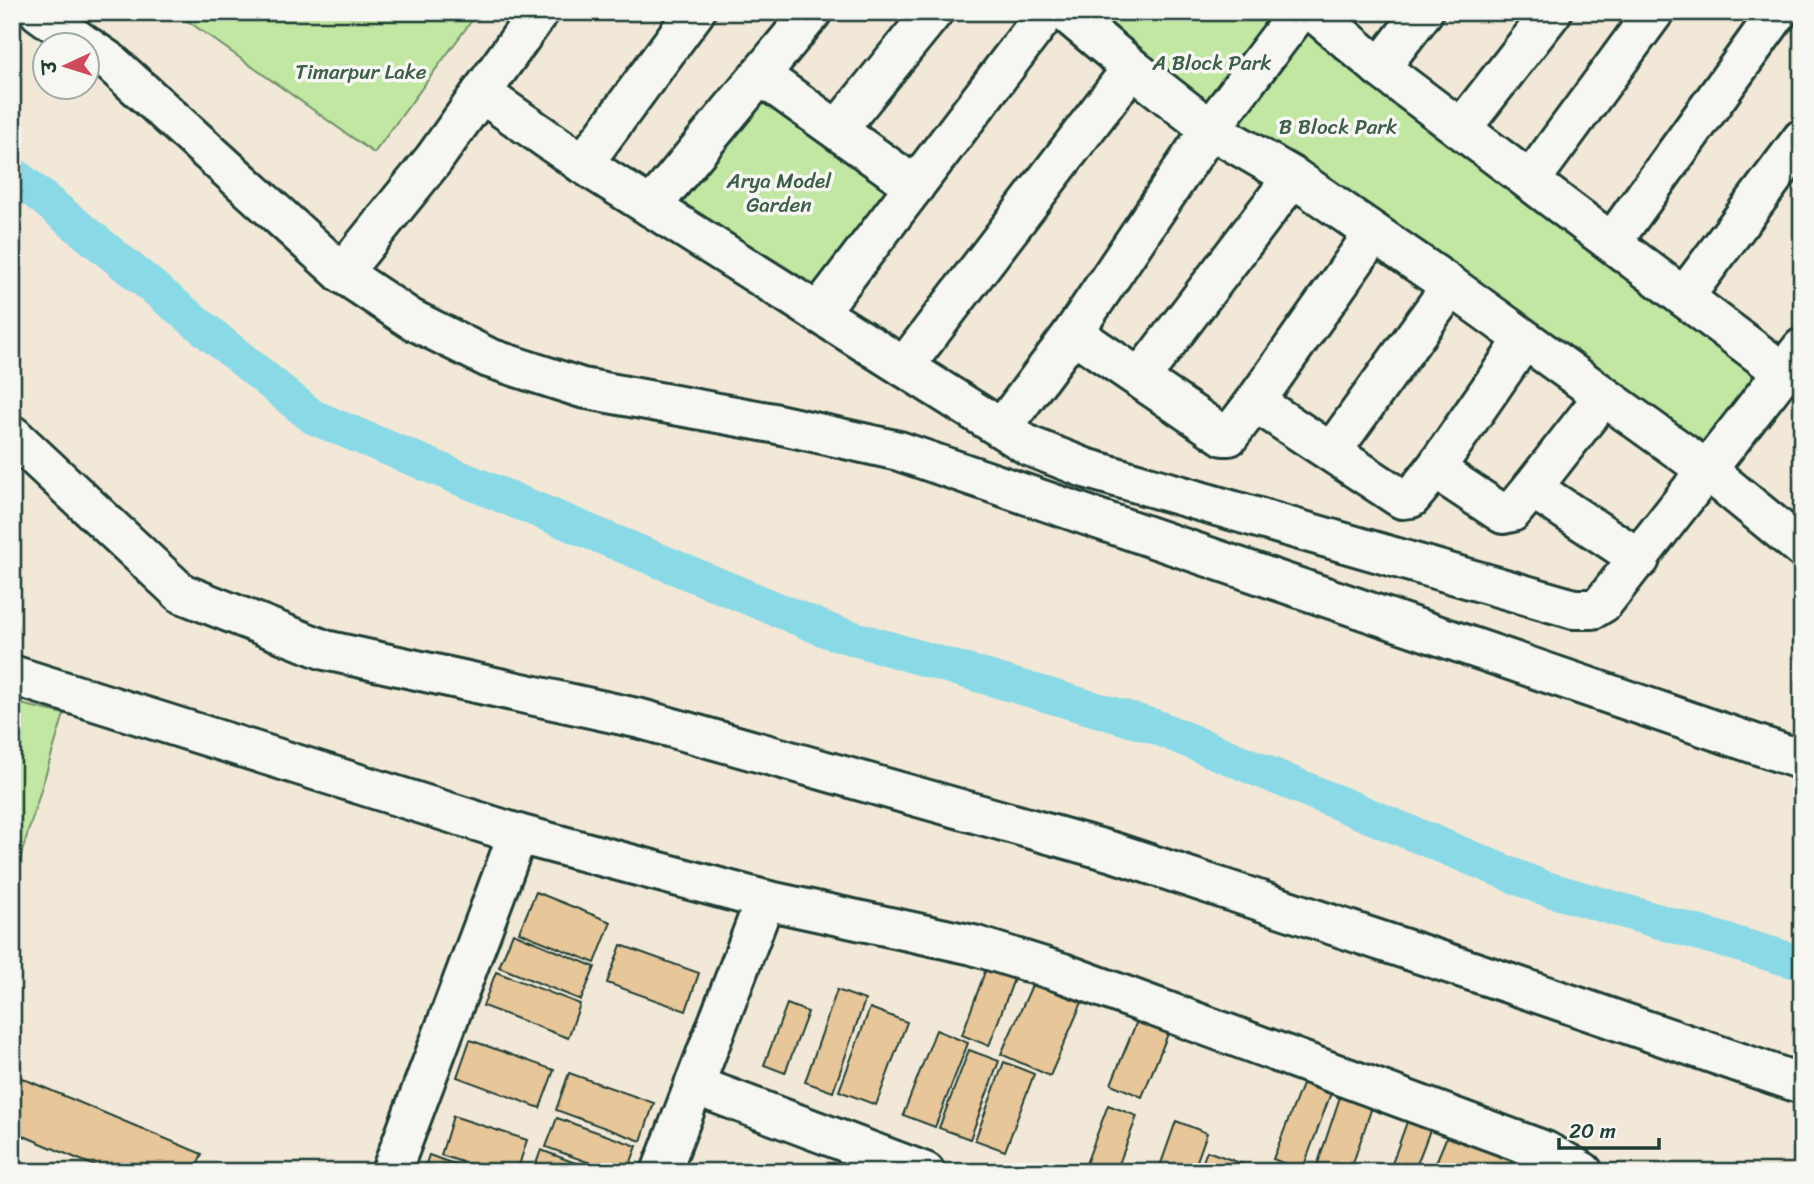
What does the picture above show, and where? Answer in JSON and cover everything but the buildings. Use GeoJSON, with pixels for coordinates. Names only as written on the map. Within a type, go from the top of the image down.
{"type":"FeatureCollection","features":[{"type":"Feature","properties":{"kind":"street"},"geometry":{"type":"LineString","coordinates":[[342,274],[434,159],[539,12]]}},
{"type":"Feature","properties":{"kind":"street"},"geometry":{"type":"LineString","coordinates":[[583,164],[695,12]]}},
{"type":"Feature","properties":{"kind":"street"},"geometry":{"type":"LineString","coordinates":[[651,207],[812,12]]}},
{"type":"Feature","properties":{"kind":"street"},"geometry":{"type":"LineString","coordinates":[[838,129],[933,12]]}},
{"type":"Feature","properties":{"kind":"street"},"geometry":{"type":"LineString","coordinates":[[818,313],[1047,12]]}},
{"type":"Feature","properties":{"kind":"street"},"geometry":{"type":"LineString","coordinates":[[1065,12],[1210,129],[1293,177],[1451,286],[1798,537]]}},
{"type":"Feature","properties":{"kind":"street"},"geometry":{"type":"LineString","coordinates":[[1002,428],[1073,332],[1210,129],[1299,12]]}},
{"type":"Feature","properties":{"kind":"street"},"geometry":{"type":"LineString","coordinates":[[481,93],[583,164],[1029,446],[1085,468],[1574,609],[1593,609],[1603,603],[1640,559],[1793,360],[1684,297],[1380,68],[1314,12]]}},
{"type":"Feature","properties":{"kind":"street"},"geometry":{"type":"LineString","coordinates":[[1380,68],[1423,12]]}},
{"type":"Feature","properties":{"kind":"street"},"geometry":{"type":"LineString","coordinates":[[1461,129],[1552,12]]}},
{"type":"Feature","properties":{"kind":"street"},"geometry":{"type":"LineString","coordinates":[[1530,181],[1654,12]]}},
{"type":"Feature","properties":{"kind":"street"},"geometry":{"type":"LineString","coordinates":[[1612,242],[1777,13]]}},
{"type":"Feature","properties":{"kind":"street"},"geometry":{"type":"LineString","coordinates":[[51,16],[70,32]]}},
{"type":"Feature","properties":{"kind":"street"},"geometry":{"type":"LineString","coordinates":[[102,56],[342,274],[411,319],[489,358],[582,388],[773,422],[899,451],[1802,760]]}},
{"type":"Feature","properties":{"kind":"street"},"geometry":{"type":"LineString","coordinates":[[904,367],[1132,68]]}},
{"type":"Feature","properties":{"kind":"street"},"geometry":{"type":"LineString","coordinates":[[760,75],[915,186]]}},
{"type":"Feature","properties":{"kind":"street"},"geometry":{"type":"LineString","coordinates":[[1684,297],[1802,139]]}},
{"type":"Feature","properties":{"kind":"street"},"geometry":{"type":"LineString","coordinates":[[1140,378],[1293,177]]}},
{"type":"Feature","properties":{"kind":"street"},"geometry":{"type":"LineString","coordinates":[[1073,332],[1225,436],[1229,436],[1374,233]]}},
{"type":"Feature","properties":{"kind":"street"},"geometry":{"type":"LineString","coordinates":[[1332,451],[1451,286]]}},
{"type":"Feature","properties":{"kind":"street"},"geometry":{"type":"LineString","coordinates":[[1255,402],[1405,500],[1411,498],[1435,469],[1524,340]]}},
{"type":"Feature","properties":{"kind":"street"},"geometry":{"type":"LineString","coordinates":[[1435,469],[1503,514],[1512,512],[1603,397]]}},
{"type":"Feature","properties":{"kind":"street"},"geometry":{"type":"LineString","coordinates":[[12,435],[181,593],[325,650],[641,719],[1113,852],[1802,1084]]}},
{"type":"Feature","properties":{"kind":"street"},"geometry":{"type":"LineString","coordinates":[[1532,488],[1640,559]]}},
{"type":"Feature","properties":{"kind":"street"},"geometry":{"type":"LineString","coordinates":[[12,676],[518,834],[765,901],[973,945],[1063,973],[1540,1161],[1583,1172]]}},
{"type":"Feature","properties":{"kind":"street"},"geometry":{"type":"LineString","coordinates":[[391,1172],[518,834]]}},
{"type":"Feature","properties":{"kind":"street"},"geometry":{"type":"LineString","coordinates":[[661,1172],[765,901]]}},
{"type":"Feature","properties":{"kind":"street"},"geometry":{"type":"LineString","coordinates":[[694,1085],[858,1160],[925,1172]]}},
{"type":"Feature","properties":{"kind":"green space","name":"Timarpur Lake"},"geometry":{"type":"Polygon","coordinates":[[[175,12],[478,12],[374,153],[175,12]]]}},
{"type":"Feature","properties":{"kind":"green space","name":"B Block Park"},"geometry":{"type":"Polygon","coordinates":[[[1066,12],[1307,12],[1783,372],[1708,471],[1066,12]]]}},
{"type":"Feature","properties":{"kind":"green space","name":"Arya Model Garden"},"geometry":{"type":"Polygon","coordinates":[[[754,82],[915,186],[818,313],[651,207],[754,82]]]}},
{"type":"Feature","properties":{"kind":"green space"},"geometry":{"type":"Polygon","coordinates":[[[12,702],[64,714],[12,885],[12,702]]]}},
{"type":"Feature","properties":{"kind":"waterway"},"geometry":{"type":"LineString","coordinates":[[12,173],[313,417],[829,631],[1156,727],[1541,887],[1802,963]]}},
{"type":"Feature","properties":{"kind":"park label","name":"A Block Park"},"geometry":{"type":"Point","coordinates":[1212,63]}}]}
